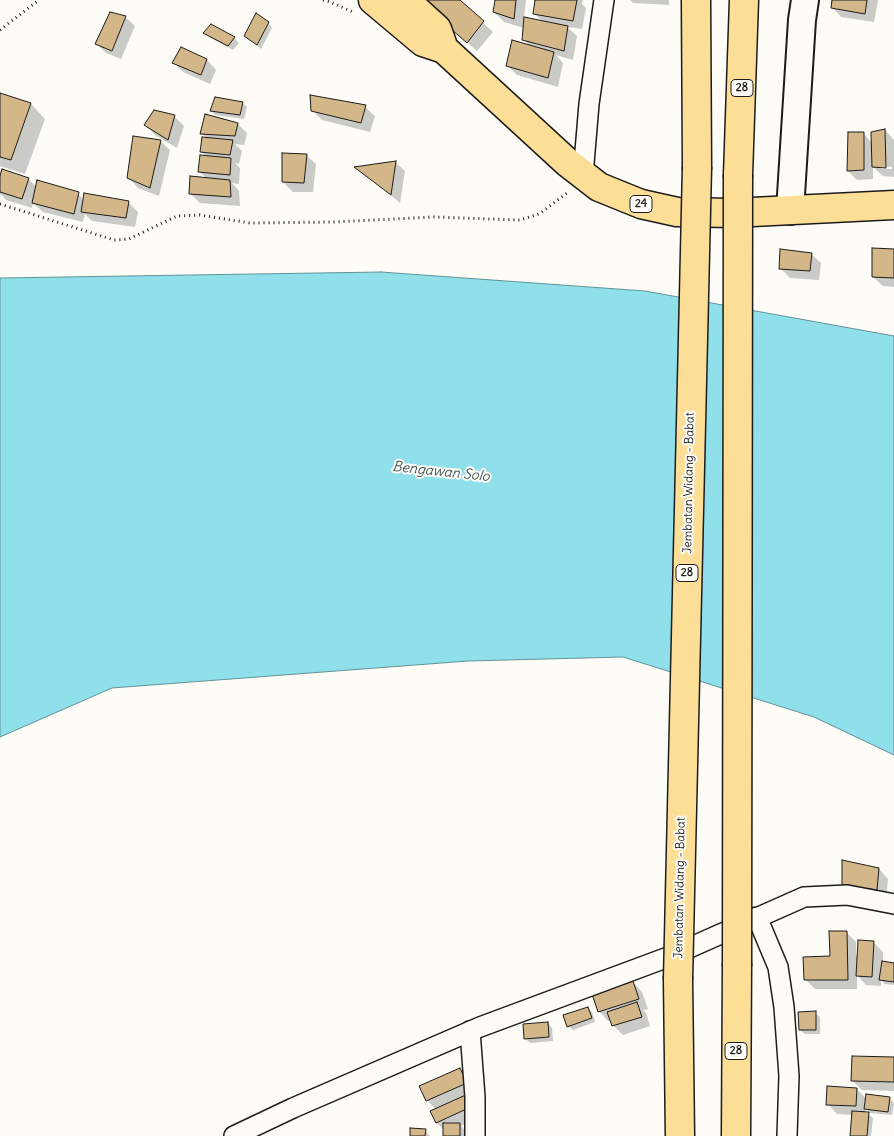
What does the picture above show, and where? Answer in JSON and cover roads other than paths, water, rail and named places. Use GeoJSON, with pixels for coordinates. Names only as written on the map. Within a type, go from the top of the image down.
{"type":"FeatureCollection","features":[{"type":"Feature","properties":{"kind":"highway","name":"24"},"geometry":{"type":"LineString","coordinates":[[373,0],[423,42],[444,49],[568,163],[578,181],[599,187],[641,204],[678,212],[732,213],[894,205]]}},
{"type":"Feature","properties":{"kind":"highway","name":"24"},"geometry":{"type":"LineString","coordinates":[[405,0],[437,29],[444,49]]}},
{"type":"Feature","properties":{"kind":"highway","name":"Jembatan Widang - Babat"},"geometry":{"type":"LineString","coordinates":[[680,1136],[678,979],[697,167],[696,0]]}},
{"type":"Feature","properties":{"kind":"highway","name":"28"},"geometry":{"type":"LineString","coordinates":[[736,1136],[738,175],[744,0]]}},
{"type":"Feature","properties":{"kind":"street"},"geometry":{"type":"LineString","coordinates":[[578,181],[604,0]]}},
{"type":"Feature","properties":{"kind":"street"},"geometry":{"type":"LineString","coordinates":[[790,211],[804,0]]}},
{"type":"Feature","properties":{"kind":"street"},"geometry":{"type":"LineString","coordinates":[[234,1136],[470,1031],[670,956],[804,897],[847,895],[894,904]]}},
{"type":"Feature","properties":{"kind":"street"},"geometry":{"type":"LineString","coordinates":[[756,917],[778,967],[784,1007],[789,1076],[787,1136]]}},
{"type":"Feature","properties":{"kind":"street"},"geometry":{"type":"LineString","coordinates":[[470,1031],[475,1097],[475,1136]]}},
{"type":"Feature","properties":{"kind":"water","name":"Bengawan Solo"},"geometry":{"type":"Polygon","coordinates":[[[381,272],[645,291],[894,336],[894,755],[814,717],[623,657],[468,661],[112,688],[0,737],[0,278],[381,272]]]}}]}
